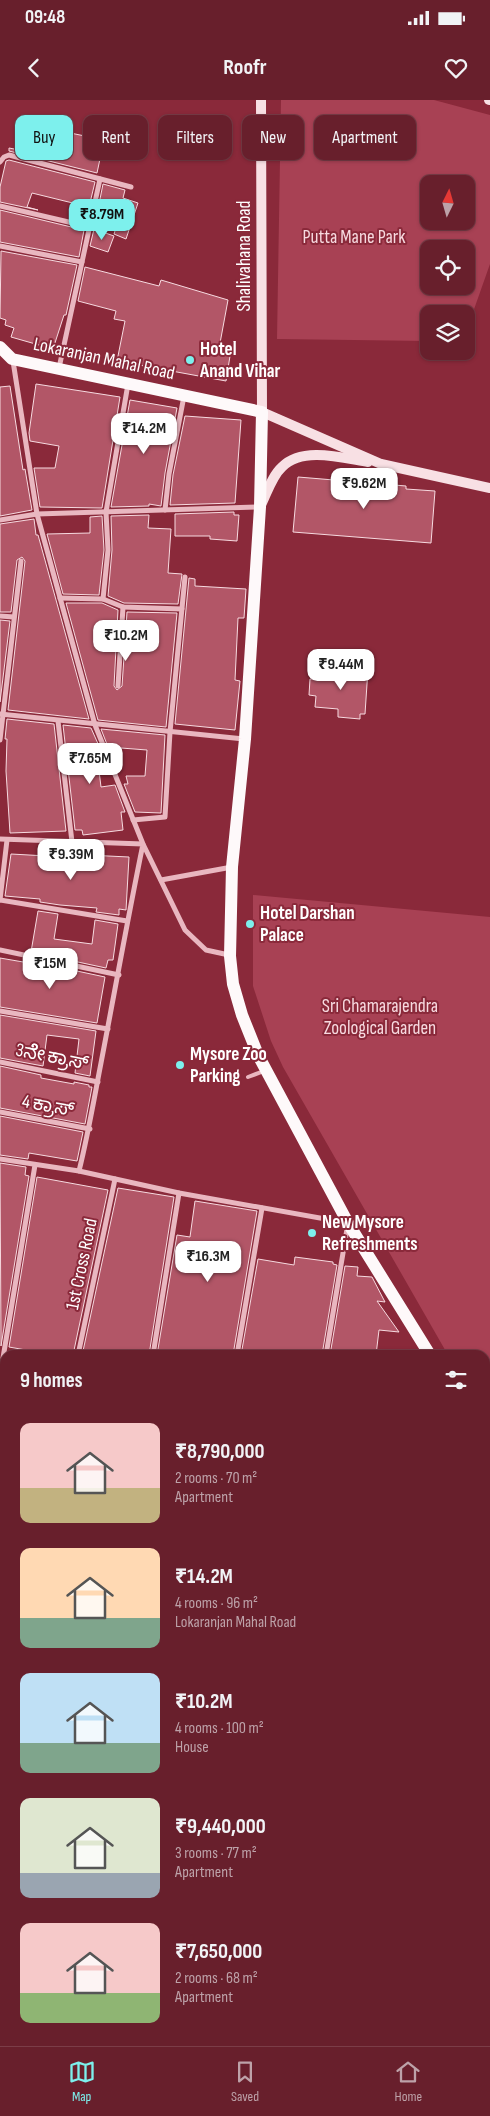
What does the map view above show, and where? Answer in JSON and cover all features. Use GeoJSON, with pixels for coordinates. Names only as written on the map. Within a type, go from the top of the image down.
{"type":"FeatureCollection","features":[{"type":"Feature","properties":{"kind":"main road","name":"Shalivahana Road"},"geometry":{"type":"LineString","coordinates":[[261,100],[262,412]]}},
{"type":"Feature","properties":{"kind":"main road","name":"Lokaranjan Mahal Road"},"geometry":{"type":"LineString","coordinates":[[0,349],[12,359],[262,412],[381,464],[490,488]]}},
{"type":"Feature","properties":{"kind":"main road"},"geometry":{"type":"LineString","coordinates":[[262,412],[260,507],[244,739],[232,867],[230,956],[232,984],[242,1015],[266,1070],[348,1223],[427,1350]]}},
{"type":"Feature","properties":{"kind":"main road"},"geometry":{"type":"LineString","coordinates":[[260,507],[282,467],[298,456],[327,456],[381,464]]}},
{"type":"Feature","properties":{"kind":"street"},"geometry":{"type":"LineString","coordinates":[[0,162],[4,156],[9,155],[130,186]]}},
{"type":"Feature","properties":{"kind":"street"},"geometry":{"type":"LineString","coordinates":[[59,369],[100,179]]}},
{"type":"Feature","properties":{"kind":"street"},"geometry":{"type":"LineString","coordinates":[[0,206],[90,227]]}},
{"type":"Feature","properties":{"kind":"street"},"geometry":{"type":"LineString","coordinates":[[0,246],[82,262]]}},
{"type":"Feature","properties":{"kind":"street"},"geometry":{"type":"LineString","coordinates":[[12,359],[37,514],[95,725],[143,844],[185,930],[206,950],[230,956]]}},
{"type":"Feature","properties":{"kind":"street"},"geometry":{"type":"LineString","coordinates":[[103,599],[107,573],[106,512],[128,384]]}},
{"type":"Feature","properties":{"kind":"street"},"geometry":{"type":"LineString","coordinates":[[165,510],[169,474],[184,396]]}},
{"type":"Feature","properties":{"kind":"street"},"geometry":{"type":"LineString","coordinates":[[0,520],[37,514],[260,507]]}},
{"type":"Feature","properties":{"kind":"street"},"geometry":{"type":"LineString","coordinates":[[0,740],[21,560]]}},
{"type":"Feature","properties":{"kind":"street"},"geometry":{"type":"LineString","coordinates":[[133,820],[165,817],[170,732],[185,577]]}},
{"type":"Feature","properties":{"kind":"street"},"geometry":{"type":"LineString","coordinates":[[60,598],[103,599],[123,606],[182,609]]}},
{"type":"Feature","properties":{"kind":"street"},"geometry":{"type":"LineString","coordinates":[[118,686],[123,606]]}},
{"type":"Feature","properties":{"kind":"street"},"geometry":{"type":"LineString","coordinates":[[0,616],[14,617]]}},
{"type":"Feature","properties":{"kind":"street"},"geometry":{"type":"LineString","coordinates":[[2,714],[244,739]]}},
{"type":"Feature","properties":{"kind":"street"},"geometry":{"type":"LineString","coordinates":[[58,721],[72,842]]}},
{"type":"Feature","properties":{"kind":"street"},"geometry":{"type":"LineString","coordinates":[[0,839],[143,844]]}},
{"type":"Feature","properties":{"kind":"street"},"geometry":{"type":"LineString","coordinates":[[7,840],[0,900],[127,921]]}},
{"type":"Feature","properties":{"kind":"street"},"geometry":{"type":"LineString","coordinates":[[78,1171],[90,1129],[119,975],[127,921],[143,844]]}},
{"type":"Feature","properties":{"kind":"street"},"geometry":{"type":"LineString","coordinates":[[161,880],[232,867]]}},
{"type":"Feature","properties":{"kind":"street"},"geometry":{"type":"LineString","coordinates":[[0,950],[119,975]]}},
{"type":"Feature","properties":{"kind":"street"},"geometry":{"type":"LineString","coordinates":[[0,1011],[108,1029]]}},
{"type":"Feature","properties":{"kind":"street","name":"3ನೆೇ ಕ್ರಾಸ್"},"geometry":{"type":"LineString","coordinates":[[0,1062],[98,1082]]}},
{"type":"Feature","properties":{"kind":"street","name":"4 ಕ್ರಾಸ್"},"geometry":{"type":"LineString","coordinates":[[0,1112],[90,1129]]}},
{"type":"Feature","properties":{"kind":"street"},"geometry":{"type":"LineString","coordinates":[[0,1159],[78,1171],[179,1193],[348,1223],[327,1350]]}},
{"type":"Feature","properties":{"kind":"street"},"geometry":{"type":"LineString","coordinates":[[4,1350],[35,1165]]}},
{"type":"Feature","properties":{"kind":"street","name":"1st Cross Road"},"geometry":{"type":"LineString","coordinates":[[79,1350],[116,1179]]}},
{"type":"Feature","properties":{"kind":"street"},"geometry":{"type":"LineString","coordinates":[[154,1350],[179,1193]]}},
{"type":"Feature","properties":{"kind":"street"},"geometry":{"type":"LineString","coordinates":[[238,1350],[262,1208]]}},
{"type":"Feature","properties":{"kind":"lane"},"geometry":{"type":"LineString","coordinates":[[248,1076],[266,1070]]}},
{"type":"Feature","properties":{"kind":"green space","name":"Putta Mane Park"},"geometry":{"type":"Polygon","coordinates":[[[281,100],[434,100],[490,115],[490,264],[475,306],[420,305],[420,341],[277,339],[280,160],[304,160],[304,115],[281,115],[281,100]]]}},
{"type":"Feature","properties":{"kind":"green space","name":"Sri Chamarajendra Zoological Garden"},"geometry":{"type":"Polygon","coordinates":[[[253,895],[490,917],[490,1350],[445,1350],[283,1067],[271,1041],[253,986],[253,895]]]}},
{"type":"Feature","properties":{"kind":"building"},"geometry":{"type":"Polygon","coordinates":[[[73,134],[83,136],[83,160],[100,160],[97,173],[45,160],[73,160],[73,134]]]}},
{"type":"Feature","properties":{"kind":"building"},"geometry":{"type":"Polygon","coordinates":[[[9,148],[15,149],[15,152],[9,151],[9,148]]]}},
{"type":"Feature","properties":{"kind":"building"},"geometry":{"type":"Polygon","coordinates":[[[9,160],[95,182],[89,207],[32,193],[27,207],[38,210],[0,202],[0,187],[6,161],[9,160]]]}},
{"type":"Feature","properties":{"kind":"building"},"geometry":{"type":"Polygon","coordinates":[[[103,184],[125,190],[123,198],[138,203],[126,239],[114,234],[120,215],[98,209],[103,184]]]}},
{"type":"Feature","properties":{"kind":"building"},"geometry":{"type":"Polygon","coordinates":[[[0,210],[84,230],[79,257],[0,242],[0,210]]]}},
{"type":"Feature","properties":{"kind":"building"},"geometry":{"type":"Polygon","coordinates":[[[94,229],[114,236],[108,252],[90,246],[94,229]]]}},
{"type":"Feature","properties":{"kind":"building"},"geometry":{"type":"Polygon","coordinates":[[[1,251],[77,265],[66,315],[64,315],[53,349],[11,337],[14,328],[5,325],[6,320],[0,318],[1,251]]]}},
{"type":"Feature","properties":{"kind":"building"},"geometry":{"type":"Polygon","coordinates":[[[85,267],[159,286],[161,280],[228,300],[218,354],[230,356],[226,381],[117,361],[125,321],[114,319],[116,311],[78,301],[85,267]]]}},
{"type":"Feature","properties":{"kind":"building"},"geometry":{"type":"Polygon","coordinates":[[[36,384],[120,397],[102,508],[40,507],[34,468],[55,468],[59,446],[30,441],[29,433],[36,384]]]}},
{"type":"Feature","properties":{"kind":"building"},"geometry":{"type":"Polygon","coordinates":[[[10,386],[23,470],[25,469],[32,510],[0,516],[0,387],[10,386]]]}},
{"type":"Feature","properties":{"kind":"building"},"geometry":{"type":"Polygon","coordinates":[[[130,400],[177,408],[161,506],[149,504],[149,506],[111,507],[130,400]]]}},
{"type":"Feature","properties":{"kind":"building"},"geometry":{"type":"Polygon","coordinates":[[[185,416],[241,420],[235,503],[170,505],[173,475],[185,416]]]}},
{"type":"Feature","properties":{"kind":"building"},"geometry":{"type":"Polygon","coordinates":[[[298,477],[406,486],[406,489],[435,491],[431,543],[293,532],[298,477]]]}},
{"type":"Feature","properties":{"kind":"building"},"geometry":{"type":"Polygon","coordinates":[[[234,512],[234,515],[239,515],[237,541],[210,539],[210,536],[175,536],[175,514],[234,512]]]}},
{"type":"Feature","properties":{"kind":"building"},"geometry":{"type":"Polygon","coordinates":[[[149,515],[148,528],[171,529],[168,573],[182,574],[178,604],[124,603],[108,596],[112,550],[111,516],[149,515]]]}},
{"type":"Feature","properties":{"kind":"building"},"geometry":{"type":"Polygon","coordinates":[[[102,516],[104,550],[99,595],[63,594],[47,534],[90,533],[90,517],[102,516]]]}},
{"type":"Feature","properties":{"kind":"building"},"geometry":{"type":"Polygon","coordinates":[[[34,519],[36,535],[38,535],[89,719],[8,710],[25,561],[22,557],[17,560],[11,612],[0,612],[0,524],[34,519]]]}},
{"type":"Feature","properties":{"kind":"building"},"geometry":{"type":"Polygon","coordinates":[[[189,578],[195,579],[195,586],[246,589],[244,618],[238,618],[235,680],[240,681],[235,730],[175,724],[189,578]]]}},
{"type":"Feature","properties":{"kind":"building"},"geometry":{"type":"Polygon","coordinates":[[[66,603],[102,603],[118,610],[114,686],[117,690],[122,686],[127,612],[177,613],[166,727],[98,720],[66,603]]]}},
{"type":"Feature","properties":{"kind":"building"},"geometry":{"type":"Polygon","coordinates":[[[0,620],[10,621],[0,702],[0,620]]]}},
{"type":"Feature","properties":{"kind":"building"},"geometry":{"type":"Polygon","coordinates":[[[357,668],[368,669],[365,714],[360,714],[360,719],[338,717],[338,709],[315,707],[316,696],[309,695],[310,679],[316,679],[316,669],[357,672],[357,668]]]}},
{"type":"Feature","properties":{"kind":"building"},"geometry":{"type":"Polygon","coordinates":[[[7,719],[54,724],[66,831],[10,833],[6,771],[7,739],[5,739],[7,719]]]}},
{"type":"Feature","properties":{"kind":"building"},"geometry":{"type":"Polygon","coordinates":[[[63,725],[91,728],[99,746],[96,746],[101,787],[115,785],[125,812],[121,812],[123,830],[83,835],[82,830],[75,830],[63,725]]]}},
{"type":"Feature","properties":{"kind":"building"},"geometry":{"type":"Polygon","coordinates":[[[101,729],[165,735],[161,813],[135,812],[124,784],[128,784],[126,776],[145,776],[147,750],[108,747],[101,729]]]}},
{"type":"Feature","properties":{"kind":"building"},"geometry":{"type":"Polygon","coordinates":[[[11,854],[47,856],[47,854],[86,860],[87,855],[129,857],[126,910],[119,909],[119,915],[96,912],[97,908],[60,905],[40,902],[40,899],[5,896],[11,854]]]}},
{"type":"Feature","properties":{"kind":"building"},"geometry":{"type":"Polygon","coordinates":[[[38,911],[58,914],[54,939],[92,944],[95,920],[118,924],[113,960],[108,960],[106,968],[31,952],[38,911]]]}},
{"type":"Feature","properties":{"kind":"building"},"geometry":{"type":"Polygon","coordinates":[[[0,958],[29,963],[30,961],[105,977],[97,1023],[0,1007],[0,958]]]}},
{"type":"Feature","properties":{"kind":"building"},"geometry":{"type":"Polygon","coordinates":[[[0,1015],[96,1031],[90,1076],[75,1073],[79,1039],[47,1035],[43,1066],[0,1058],[0,1015]]]}},
{"type":"Feature","properties":{"kind":"building"},"geometry":{"type":"Polygon","coordinates":[[[0,1066],[41,1075],[41,1078],[74,1084],[74,1082],[92,1087],[85,1124],[0,1108],[0,1066]]]}},
{"type":"Feature","properties":{"kind":"building"},"geometry":{"type":"Polygon","coordinates":[[[0,1116],[83,1132],[77,1161],[29,1153],[28,1159],[0,1155],[0,1116]]]}},
{"type":"Feature","properties":{"kind":"building"},"geometry":{"type":"Polygon","coordinates":[[[0,1163],[26,1167],[25,1175],[29,1176],[1,1346],[0,1163]]]}},
{"type":"Feature","properties":{"kind":"building"},"geometry":{"type":"Polygon","coordinates":[[[37,1177],[108,1190],[74,1350],[26,1350],[9,1347],[37,1177]]]}},
{"type":"Feature","properties":{"kind":"building"},"geometry":{"type":"Polygon","coordinates":[[[118,1188],[174,1197],[150,1350],[83,1350],[118,1188]]]}},
{"type":"Feature","properties":{"kind":"building"},"geometry":{"type":"Polygon","coordinates":[[[195,1201],[257,1211],[234,1350],[158,1350],[177,1235],[190,1237],[195,1201]]]}},
{"type":"Feature","properties":{"kind":"building"},"geometry":{"type":"Polygon","coordinates":[[[295,1257],[333,1262],[333,1264],[337,1265],[323,1350],[242,1350],[258,1259],[294,1265],[295,1257]]]}},
{"type":"Feature","properties":{"kind":"building"},"geometry":{"type":"Polygon","coordinates":[[[345,1266],[358,1267],[357,1276],[372,1277],[385,1302],[377,1301],[399,1332],[379,1330],[377,1350],[331,1350],[345,1266]]]}},
{"type":"Feature","properties":{"kind":"place","name":"Hotel Anand Vihar"},"geometry":{"type":"Point","coordinates":[190,360]}},
{"type":"Feature","properties":{"kind":"place","name":"Hotel Darshan Palace"},"geometry":{"type":"Point","coordinates":[250,924]}},
{"type":"Feature","properties":{"kind":"place","name":"Mysore Zoo Parking"},"geometry":{"type":"Point","coordinates":[180,1065]}},
{"type":"Feature","properties":{"kind":"place","name":"New Mysore Refreshments"},"geometry":{"type":"Point","coordinates":[312,1233]}}]}
